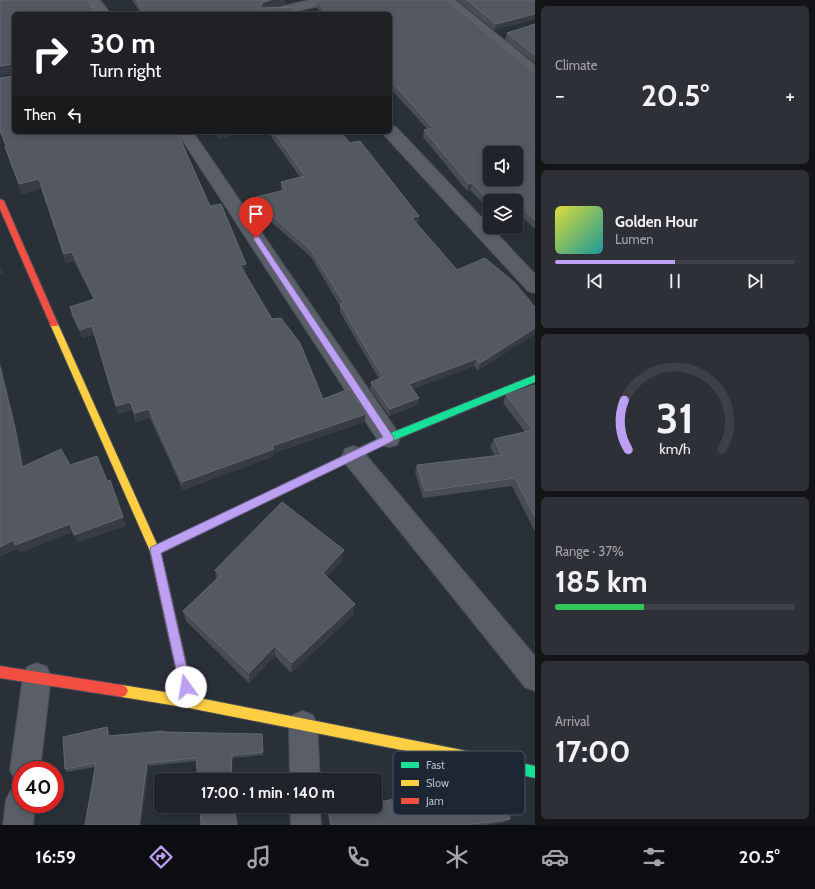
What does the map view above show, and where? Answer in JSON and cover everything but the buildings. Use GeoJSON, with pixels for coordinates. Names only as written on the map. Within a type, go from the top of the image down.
{"type":"FeatureCollection","features":[{"type":"Feature","properties":{"kind":"street"},"geometry":{"type":"LineString","coordinates":[[93,0],[102,12]]}},
{"type":"Feature","properties":{"kind":"street"},"geometry":{"type":"LineString","coordinates":[[268,0],[274,12]]}},
{"type":"Feature","properties":{"kind":"street"},"geometry":{"type":"LineString","coordinates":[[279,12],[326,0]]}},
{"type":"Feature","properties":{"kind":"street"},"geometry":{"type":"LineString","coordinates":[[446,0],[535,73]]}},
{"type":"Feature","properties":{"kind":"street"},"geometry":{"type":"LineString","coordinates":[[492,37],[506,33]]}},
{"type":"Feature","properties":{"kind":"street"},"geometry":{"type":"LineString","coordinates":[[392,133],[535,286]]}},
{"type":"Feature","properties":{"kind":"street"},"geometry":{"type":"LineString","coordinates":[[186,134],[389,438]]}},
{"type":"Feature","properties":{"kind":"street"},"geometry":{"type":"LineString","coordinates":[[0,201],[155,550],[189,702]]}},
{"type":"Feature","properties":{"kind":"street"},"geometry":{"type":"LineString","coordinates":[[155,550],[389,438],[535,378]]}},
{"type":"Feature","properties":{"kind":"street"},"geometry":{"type":"LineString","coordinates":[[353,456],[535,677]]}},
{"type":"Feature","properties":{"kind":"street"},"geometry":{"type":"LineString","coordinates":[[0,672],[189,702],[436,751]]}},
{"type":"Feature","properties":{"kind":"street"},"geometry":{"type":"LineString","coordinates":[[26,761],[37,677]]}},
{"type":"Feature","properties":{"kind":"street"},"geometry":{"type":"LineString","coordinates":[[303,725],[305,773]]}},
{"type":"Feature","properties":{"kind":"street"},"geometry":{"type":"LineString","coordinates":[[525,770],[535,772]]}},
{"type":"Feature","properties":{"kind":"street"},"geometry":{"type":"LineString","coordinates":[[18,825],[19,813]]}},
{"type":"Feature","properties":{"kind":"street"},"geometry":{"type":"LineString","coordinates":[[305,813],[306,825]]}},
{"type":"Feature","properties":{"kind":"traffic: fast"},"geometry":{"type":"LineString","coordinates":[[213,523],[389,438],[535,378]]}},
{"type":"Feature","properties":{"kind":"traffic: fast"},"geometry":{"type":"LineString","coordinates":[[525,770],[535,772]]}},
{"type":"Feature","properties":{"kind":"traffic: slow"},"geometry":{"type":"LineString","coordinates":[[54,324],[155,551]]}},
{"type":"Feature","properties":{"kind":"traffic: slow"},"geometry":{"type":"LineString","coordinates":[[122,691],[189,702],[437,751]]}},
{"type":"Feature","properties":{"kind":"traffic: jam"},"geometry":{"type":"LineString","coordinates":[[0,201],[54,324]]}},
{"type":"Feature","properties":{"kind":"traffic: jam"},"geometry":{"type":"LineString","coordinates":[[189,702],[155,551],[213,523]]}},
{"type":"Feature","properties":{"kind":"traffic: jam"},"geometry":{"type":"LineString","coordinates":[[0,672],[122,691]]}},
{"type":"Feature","properties":{"kind":"route"},"geometry":{"type":"LineString","coordinates":[[186,687],[155,550],[389,438],[256,238]]}}]}
